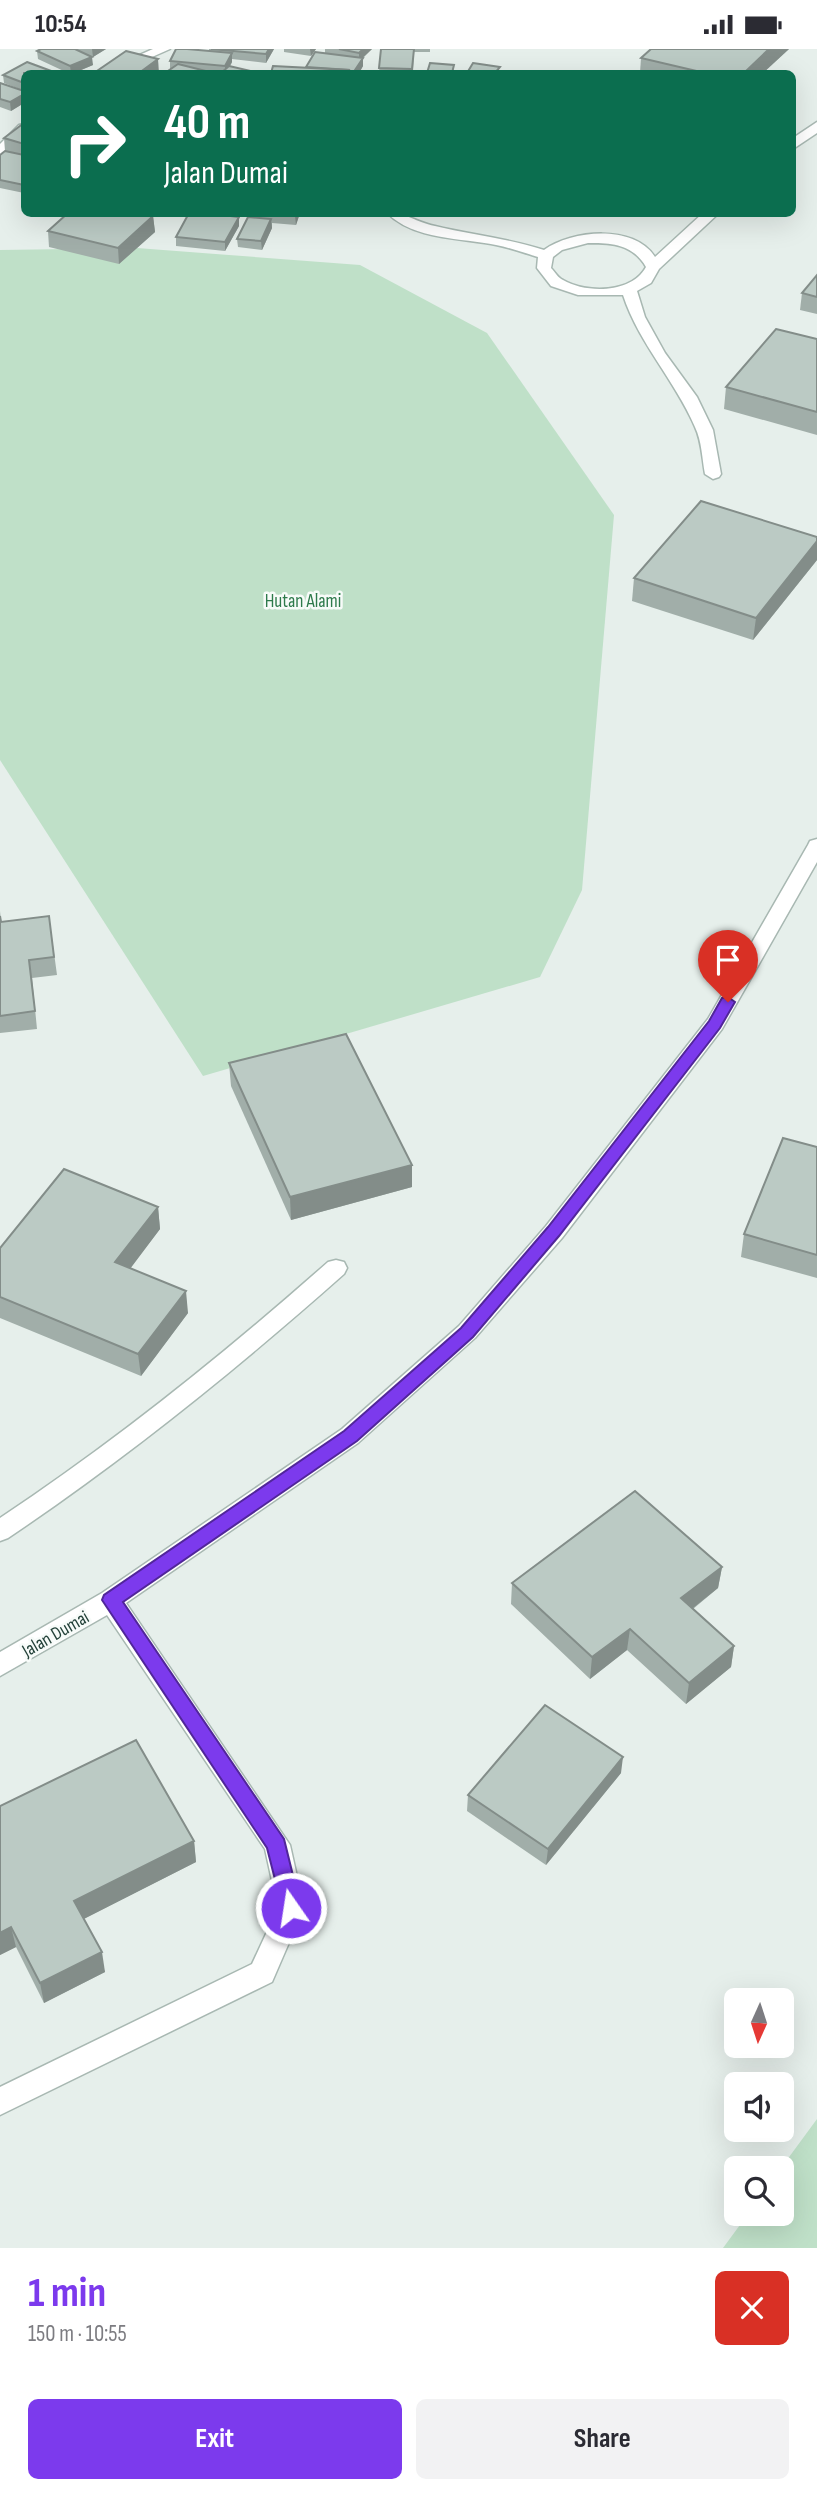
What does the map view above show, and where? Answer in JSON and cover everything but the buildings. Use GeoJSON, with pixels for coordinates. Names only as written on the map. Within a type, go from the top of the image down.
{"type":"FeatureCollection","features":[{"type":"Feature","properties":{"kind":"street"},"geometry":{"type":"LineString","coordinates":[[113,70],[164,49]]}},
{"type":"Feature","properties":{"kind":"street"},"geometry":{"type":"LineString","coordinates":[[796,143],[817,126]]}},
{"type":"Feature","properties":{"kind":"street"},"geometry":{"type":"LineString","coordinates":[[0,152],[21,131]]}},
{"type":"Feature","properties":{"kind":"street"},"geometry":{"type":"LineString","coordinates":[[399,217],[424,229],[496,240],[546,255]]}},
{"type":"Feature","properties":{"kind":"street"},"geometry":{"type":"LineString","coordinates":[[653,268],[650,258],[641,250],[612,239],[576,240],[561,244],[546,255],[544,268],[548,276],[568,288],[599,293],[629,289],[646,280],[653,268],[708,217]]}},
{"type":"Feature","properties":{"kind":"street"},"geometry":{"type":"LineString","coordinates":[[629,289],[638,317],[658,353],[689,397],[705,430],[713,474]]}},
{"type":"Feature","properties":{"kind":"street","name":"Jalan Dumai"},"geometry":{"type":"LineString","coordinates":[[0,1665],[111,1600],[350,1436],[467,1332],[554,1232],[715,1024],[817,845]]}},
{"type":"Feature","properties":{"kind":"street"},"geometry":{"type":"LineString","coordinates":[[0,1531],[75,1482],[243,1352],[336,1268]]}},
{"type":"Feature","properties":{"kind":"street"},"geometry":{"type":"LineString","coordinates":[[0,2101],[262,1973],[291,1908],[277,1845],[111,1600]]}},
{"type":"Feature","properties":{"kind":"green space","name":"Hutan Alami"},"geometry":{"type":"Polygon","coordinates":[[[137,248],[360,265],[487,333],[614,515],[582,890],[540,977],[203,1076],[0,760],[0,250],[137,248]]]}},
{"type":"Feature","properties":{"kind":"green space"},"geometry":{"type":"Polygon","coordinates":[[[817,2119],[817,2248],[723,2248],[739,2226],[794,2226],[794,2156],[790,2156],[817,2119]]]}},
{"type":"Feature","properties":{"kind":"route"},"geometry":{"type":"LineString","coordinates":[[291,1908],[277,1845],[111,1600],[350,1436],[467,1332],[554,1232],[715,1024],[728,1002]]}}]}
